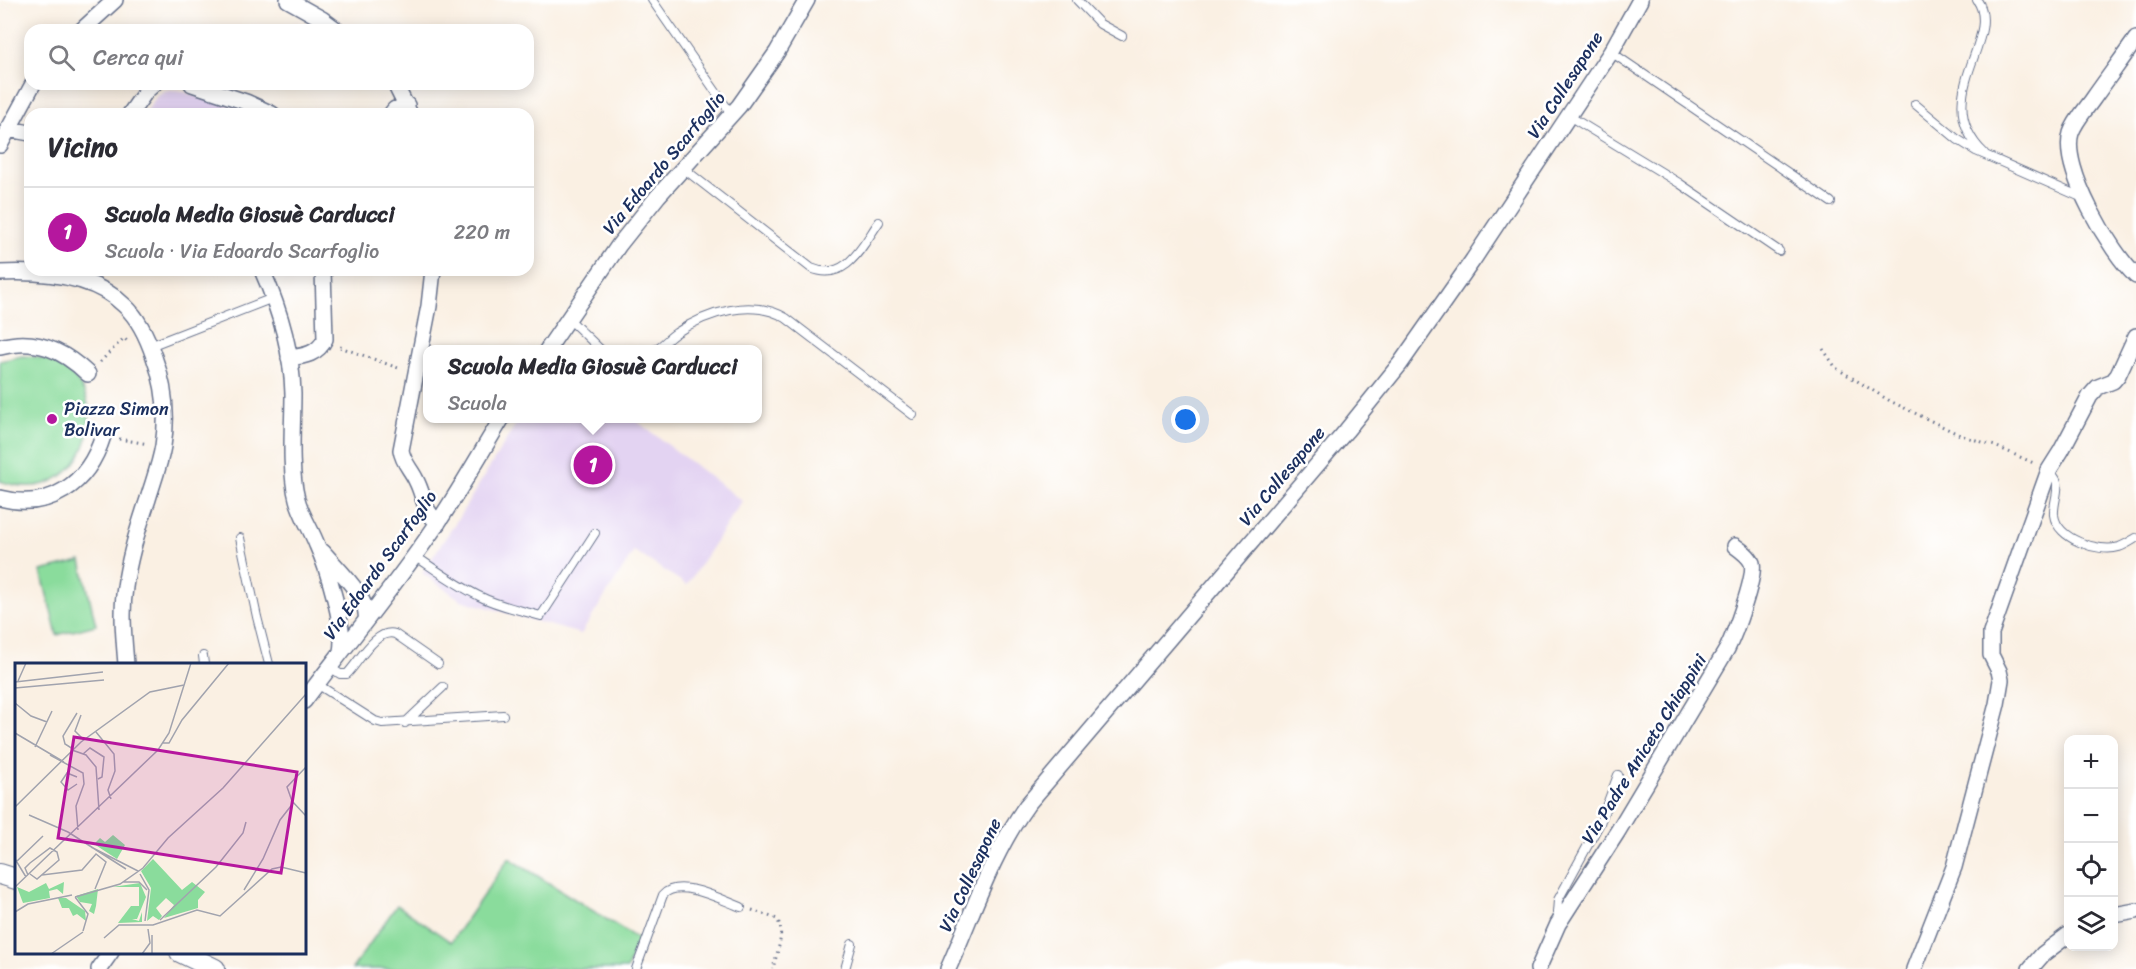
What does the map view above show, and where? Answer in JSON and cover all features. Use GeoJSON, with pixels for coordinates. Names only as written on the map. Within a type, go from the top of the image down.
{"type":"FeatureCollection","features":[{"type":"Feature","properties":{"kind":"street"},"geometry":{"type":"LineString","coordinates":[[288,0],[327,24]]}},
{"type":"Feature","properties":{"kind":"street","name":"Via Edoardo Scarfoglio"},"geometry":{"type":"LineString","coordinates":[[550,345],[619,244],[683,168],[732,115],[777,52],[807,0]]}},
{"type":"Feature","properties":{"kind":"street","name":"Via Collesapone"},"geometry":{"type":"LineString","coordinates":[[948,969],[992,863],[1026,806],[1346,431],[1400,364],[1569,116],[1611,52],[1640,0]]}},
{"type":"Feature","properties":{"kind":"street"},"geometry":{"type":"LineString","coordinates":[[87,24],[105,3]]}},
{"type":"Feature","properties":{"kind":"street"},"geometry":{"type":"LineString","coordinates":[[2136,39],[2072,132],[2069,144],[2084,198],[2111,243],[2136,276]]}},
{"type":"Feature","properties":{"kind":"street"},"geometry":{"type":"LineString","coordinates":[[0,145],[7,120],[29,90]]}},
{"type":"Feature","properties":{"kind":"street"},"geometry":{"type":"LineString","coordinates":[[134,108],[147,90]]}},
{"type":"Feature","properties":{"kind":"street"},"geometry":{"type":"LineString","coordinates":[[210,90],[259,108]]}},
{"type":"Feature","properties":{"kind":"street"},"geometry":{"type":"LineString","coordinates":[[398,90],[407,108]]}},
{"type":"Feature","properties":{"kind":"street"},"geometry":{"type":"LineString","coordinates":[[7,120],[24,130]]}},
{"type":"Feature","properties":{"kind":"street"},"geometry":{"type":"LineString","coordinates":[[0,273],[24,274]]}},
{"type":"Feature","properties":{"kind":"street"},"geometry":{"type":"LineString","coordinates":[[53,276],[91,285],[126,306],[141,327],[150,346],[164,392],[163,447],[131,555],[124,589],[126,663]]}},
{"type":"Feature","properties":{"kind":"street"},"geometry":{"type":"LineString","coordinates":[[264,276],[273,298],[289,358],[295,489],[300,507],[318,545],[336,608],[342,636],[341,651]]}},
{"type":"Feature","properties":{"kind":"street"},"geometry":{"type":"LineString","coordinates":[[289,358],[310,354],[324,342],[326,330],[323,276]]}},
{"type":"Feature","properties":{"kind":"street"},"geometry":{"type":"LineString","coordinates":[[432,276],[429,306],[401,446],[405,463],[416,478],[427,512],[438,523]]}},
{"type":"Feature","properties":{"kind":"street"},"geometry":{"type":"LineString","coordinates":[[1914,969],[1954,867],[1995,714],[2001,680],[2000,672],[1991,655],[1991,633],[2049,470],[2090,396],[2098,387],[2113,381],[2118,375],[2136,336]]}},
{"type":"Feature","properties":{"kind":"street"},"geometry":{"type":"LineString","coordinates":[[0,347],[28,343],[53,348],[71,359],[88,374]]}},
{"type":"Feature","properties":{"kind":"street","name":"Via Edoardo Scarfoglio"},"geometry":{"type":"LineString","coordinates":[[306,698],[415,556],[438,523],[498,423]]}},
{"type":"Feature","properties":{"kind":"street"},"geometry":{"type":"LineString","coordinates":[[0,498],[29,501],[55,495],[67,489],[87,470],[103,436]]}},
{"type":"Feature","properties":{"kind":"street"},"geometry":{"type":"LineString","coordinates":[[318,545],[357,592],[365,606],[363,624],[354,629],[348,627],[336,608]]}},
{"type":"Feature","properties":{"kind":"street","name":"Via Padre Aniceto Chiappini"},"geometry":{"type":"LineString","coordinates":[[1538,969],[1561,919],[1618,831],[1727,650],[1736,630],[1753,570],[1749,558],[1736,546]]}},
{"type":"Feature","properties":{"kind":"street"},"geometry":{"type":"LineString","coordinates":[[357,592],[368,599],[384,599]]}},
{"type":"Feature","properties":{"kind":"street"},"geometry":{"type":"LineString","coordinates":[[0,874],[15,879]]}},
{"type":"Feature","properties":{"kind":"street"},"geometry":{"type":"LineString","coordinates":[[2118,914],[2136,911]]}},
{"type":"Feature","properties":{"kind":"street"},"geometry":{"type":"LineString","coordinates":[[2030,969],[2043,954],[2064,938]]}},
{"type":"Feature","properties":{"kind":"street"},"geometry":{"type":"LineString","coordinates":[[99,969],[110,954]]}},
{"type":"Feature","properties":{"kind":"street"},"geometry":{"type":"LineString","coordinates":[[185,954],[203,961]]}},
{"type":"Feature","properties":{"kind":"lane"},"geometry":{"type":"LineString","coordinates":[[652,0],[732,115]]}},
{"type":"Feature","properties":{"kind":"lane"},"geometry":{"type":"LineString","coordinates":[[1077,0],[1100,24],[1122,36]]}},
{"type":"Feature","properties":{"kind":"lane"},"geometry":{"type":"LineString","coordinates":[[1977,0],[1982,9],[1983,21],[1963,90],[1962,108],[1970,136],[1990,158]]}},
{"type":"Feature","properties":{"kind":"lane"},"geometry":{"type":"LineString","coordinates":[[1611,52],[1831,202]]}},
{"type":"Feature","properties":{"kind":"lane"},"geometry":{"type":"LineString","coordinates":[[1915,104],[1968,147],[2084,198]]}},
{"type":"Feature","properties":{"kind":"lane"},"geometry":{"type":"LineString","coordinates":[[1569,116],[1665,174],[1779,251]]}},
{"type":"Feature","properties":{"kind":"lane"},"geometry":{"type":"LineString","coordinates":[[683,168],[811,268],[818,271],[832,272],[845,266],[879,222]]}},
{"type":"Feature","properties":{"kind":"lane"},"geometry":{"type":"LineString","coordinates":[[150,346],[273,298]]}},
{"type":"Feature","properties":{"kind":"lane"},"geometry":{"type":"LineString","coordinates":[[660,345],[677,332],[714,315],[744,308],[766,309],[786,318],[913,415]]}},
{"type":"Feature","properties":{"kind":"lane"},"geometry":{"type":"LineString","coordinates":[[568,318],[596,345]]}},
{"type":"Feature","properties":{"kind":"lane"},"geometry":{"type":"LineString","coordinates":[[2049,470],[2057,482],[2054,515],[2058,526],[2064,533],[2074,539],[2106,548],[2119,547],[2136,538]]}},
{"type":"Feature","properties":{"kind":"lane"},"geometry":{"type":"LineString","coordinates":[[415,556],[480,597],[541,616],[595,533]]}},
{"type":"Feature","properties":{"kind":"lane"},"geometry":{"type":"LineString","coordinates":[[240,538],[270,663]]}},
{"type":"Feature","properties":{"kind":"lane"},"geometry":{"type":"LineString","coordinates":[[330,667],[340,674],[347,674],[377,637],[388,632],[395,634],[438,664]]}},
{"type":"Feature","properties":{"kind":"lane"},"geometry":{"type":"LineString","coordinates":[[317,684],[375,721],[382,723],[503,715]]}},
{"type":"Feature","properties":{"kind":"lane"},"geometry":{"type":"LineString","coordinates":[[405,723],[443,687]]}},
{"type":"Feature","properties":{"kind":"lane"},"geometry":{"type":"LineString","coordinates":[[1561,919],[1557,909],[1558,900],[1600,823],[1618,775]]}},
{"type":"Feature","properties":{"kind":"lane"},"geometry":{"type":"LineString","coordinates":[[636,969],[663,895],[669,889],[686,887],[741,907]]}},
{"type":"Feature","properties":{"kind":"lane"},"geometry":{"type":"LineString","coordinates":[[845,969],[852,944]]}},
{"type":"Feature","properties":{"kind":"path"},"geometry":{"type":"LineString","coordinates":[[88,374],[124,338]]}},
{"type":"Feature","properties":{"kind":"path"},"geometry":{"type":"LineString","coordinates":[[324,342],[415,374]]}},
{"type":"Feature","properties":{"kind":"path"},"geometry":{"type":"LineString","coordinates":[[1823,349],[1836,368],[1890,401],[1960,435],[1995,446],[2049,470]]}},
{"type":"Feature","properties":{"kind":"path"},"geometry":{"type":"LineString","coordinates":[[103,436],[163,447]]}},
{"type":"Feature","properties":{"kind":"path"},"geometry":{"type":"LineString","coordinates":[[741,907],[779,921],[780,940],[773,969]]}},
{"type":"Feature","properties":{"kind":"shaded area"},"geometry":{"type":"Polygon","coordinates":[[[177,90],[237,108],[149,108],[157,96],[165,91],[177,90]]]}},
{"type":"Feature","properties":{"kind":"shaded area"},"geometry":{"type":"Polygon","coordinates":[[[517,423],[639,423],[742,501],[687,585],[634,551],[581,634],[461,600],[422,573],[517,423]]]}},
{"type":"Feature","properties":{"kind":"green space","name":"Piazza Simon Bolivar"},"geometry":{"type":"Polygon","coordinates":[[[22,356],[56,363],[78,381],[88,406],[88,432],[79,457],[60,477],[34,486],[0,481],[0,361],[22,356]]]}},
{"type":"Feature","properties":{"kind":"green space"},"geometry":{"type":"Polygon","coordinates":[[[81,561],[96,625],[57,635],[41,571],[81,561]]]}},
{"type":"Feature","properties":{"kind":"green space"},"geometry":{"type":"Polygon","coordinates":[[[509,858],[638,939],[627,969],[352,969],[397,905],[451,942],[509,858]]]}},
{"type":"Feature","properties":{"kind":"place","name":"Piazza Simon Bolivar"},"geometry":{"type":"Point","coordinates":[52,419]}},
{"type":"Feature","properties":{"kind":"place","name":"Scuola Media Giosuè Carducci"},"geometry":{"type":"Point","coordinates":[593,465]}}]}
